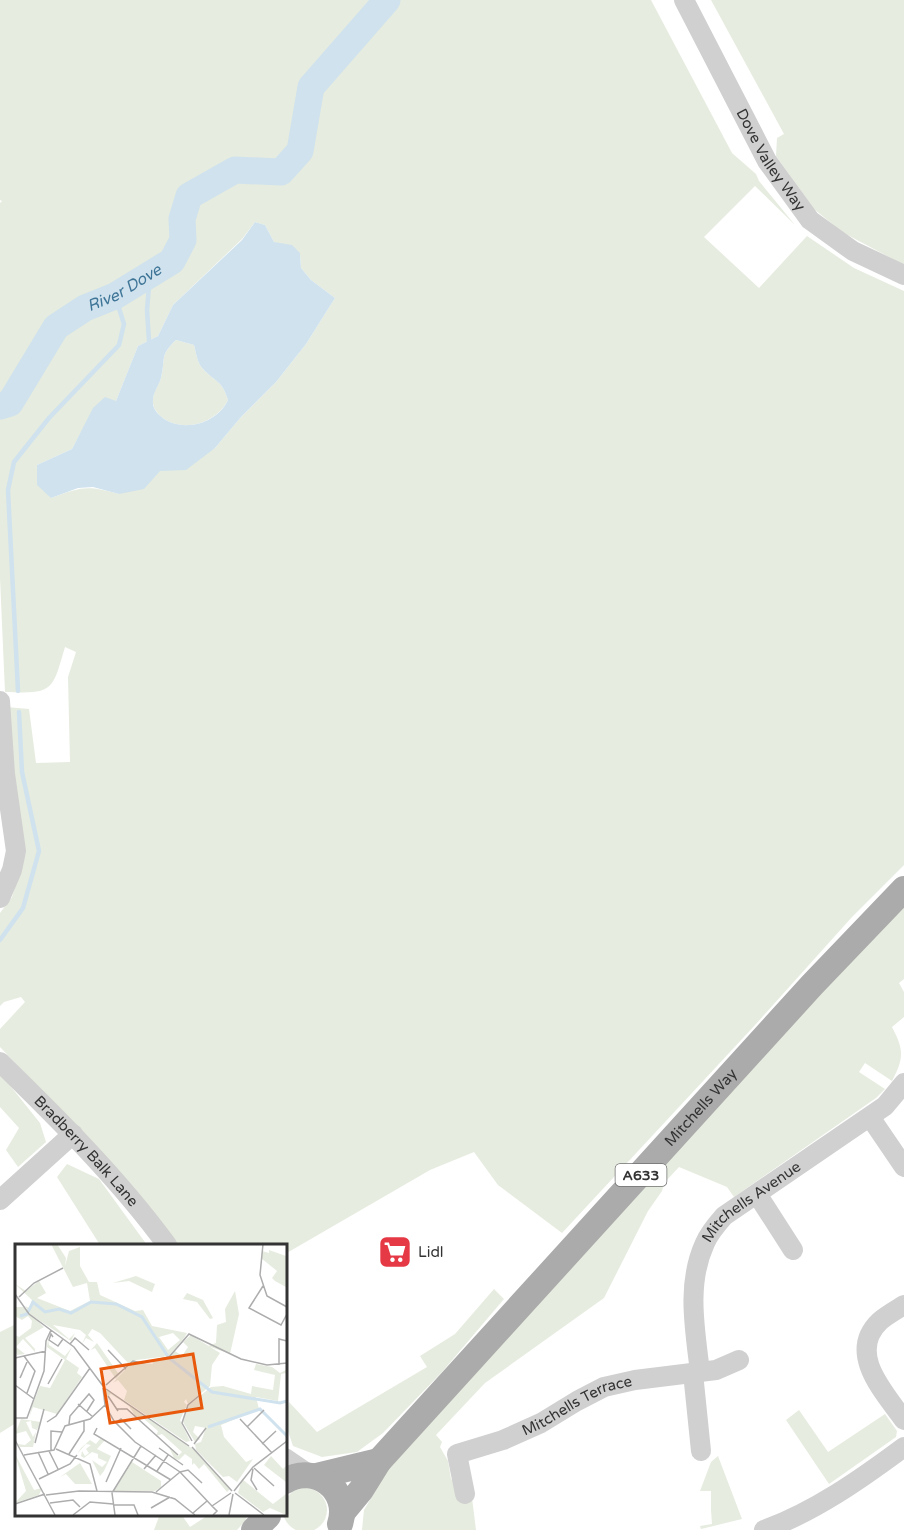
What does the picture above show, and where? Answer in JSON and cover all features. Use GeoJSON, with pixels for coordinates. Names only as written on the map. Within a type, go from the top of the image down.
{"type":"FeatureCollection","features":[{"type":"Feature","properties":{"kind":"main road","name":"Mitchells Way"},"geometry":{"type":"LineString","coordinates":[[342,1523],[379,1461],[812,985],[904,889]]}},
{"type":"Feature","properties":{"kind":"main road"},"geometry":{"type":"LineString","coordinates":[[314,1476],[379,1461]]}},
{"type":"Feature","properties":{"kind":"main road"},"geometry":{"type":"LineString","coordinates":[[286,1481],[301,1475],[325,1480],[338,1494],[342,1523]]}},
{"type":"Feature","properties":{"kind":"street","name":"Dove Valley Way"},"geometry":{"type":"LineString","coordinates":[[684,0],[767,161],[810,220],[853,251],[904,275]]}},
{"type":"Feature","properties":{"kind":"street"},"geometry":{"type":"LineString","coordinates":[[0,701],[5,774],[16,851],[12,870],[0,898]]}},
{"type":"Feature","properties":{"kind":"street","name":"Bradberry Balk Lane"},"geometry":{"type":"LineString","coordinates":[[0,1062],[73,1134],[139,1206],[166,1244]]}},
{"type":"Feature","properties":{"kind":"street","name":"Mitchells Avenue"},"geometry":{"type":"LineString","coordinates":[[701,1451],[692,1294],[705,1241],[724,1216],[885,1106],[904,1083]]}},
{"type":"Feature","properties":{"kind":"street"},"geometry":{"type":"LineString","coordinates":[[870,1117],[904,1167]]}},
{"type":"Feature","properties":{"kind":"street"},"geometry":{"type":"LineString","coordinates":[[0,1200],[73,1134]]}},
{"type":"Feature","properties":{"kind":"street"},"geometry":{"type":"LineString","coordinates":[[757,1194],[793,1250]]}},
{"type":"Feature","properties":{"kind":"street"},"geometry":{"type":"LineString","coordinates":[[904,1305],[880,1321],[866,1348],[867,1361],[872,1372],[904,1420]]}},
{"type":"Feature","properties":{"kind":"street","name":"Mitchells Terrace"},"geometry":{"type":"LineString","coordinates":[[465,1494],[457,1454],[503,1440],[541,1423],[604,1387],[635,1380],[716,1370],[739,1360]]}},
{"type":"Feature","properties":{"kind":"street"},"geometry":{"type":"LineString","coordinates":[[764,1530],[786,1522],[820,1503],[904,1447]]}},
{"type":"Feature","properties":{"kind":"street"},"geometry":{"type":"LineString","coordinates":[[286,1459],[314,1476]]}},
{"type":"Feature","properties":{"kind":"shaded area"},"geometry":{"type":"Polygon","coordinates":[[[0,0],[651,0],[732,153],[756,174],[759,181],[795,225],[755,186],[704,237],[759,288],[807,236],[854,268],[904,291],[904,865],[852,917],[562,1233],[498,1185],[474,1152],[430,1170],[286,1253],[286,1244],[176,1244],[113,1168],[0,1047],[0,1029],[25,1002],[21,997],[4,1002],[0,1006],[0,913],[12,897],[26,852],[12,783],[6,707],[29,709],[36,763],[70,762],[68,677],[76,652],[65,647],[57,673],[48,687],[33,692],[5,692],[0,578],[0,203],[2,201],[0,200],[0,0]],[[255,222],[242,239],[173,305],[158,336],[138,346],[116,401],[81,432],[72,449],[37,465],[51,498],[84,488],[119,494],[160,470],[215,448],[241,417],[276,382],[306,344],[335,298],[311,280],[301,268],[300,253],[274,242],[265,225],[255,222]]]}},
{"type":"Feature","properties":{"kind":"shaded area"},"geometry":{"type":"Polygon","coordinates":[[[711,0],[904,0],[904,265],[842,232],[814,209],[776,156],[777,138],[784,134],[711,0]]]}},
{"type":"Feature","properties":{"kind":"shaded area"},"geometry":{"type":"Polygon","coordinates":[[[176,340],[194,345],[201,367],[221,385],[226,393],[228,400],[223,408],[200,423],[182,425],[173,423],[164,419],[153,406],[153,397],[161,378],[165,354],[176,340]]]}},
{"type":"Feature","properties":{"kind":"shaded area"},"geometry":{"type":"Polygon","coordinates":[[[904,900],[904,979],[899,983],[904,992],[904,1017],[892,1027],[899,1042],[901,1054],[899,1066],[892,1081],[865,1063],[859,1072],[885,1089],[876,1098],[734,1197],[727,1187],[679,1167],[664,1183],[662,1191],[648,1211],[604,1298],[485,1383],[436,1435],[442,1442],[440,1447],[448,1461],[451,1479],[472,1498],[476,1530],[362,1530],[364,1510],[377,1488],[372,1484],[904,900]]]}},
{"type":"Feature","properties":{"kind":"shaded area"},"geometry":{"type":"Polygon","coordinates":[[[0,1073],[40,1123],[46,1142],[18,1167],[6,1150],[19,1128],[0,1107],[0,1073]]]}},
{"type":"Feature","properties":{"kind":"shaded area"},"geometry":{"type":"Polygon","coordinates":[[[67,1164],[99,1179],[146,1244],[99,1244],[57,1177],[67,1164]]]}},
{"type":"Feature","properties":{"kind":"shaded area"},"geometry":{"type":"Polygon","coordinates":[[[494,1289],[504,1299],[442,1372],[383,1433],[357,1452],[322,1457],[293,1446],[286,1425],[289,1402],[317,1432],[427,1367],[420,1356],[455,1334],[494,1289]]]}},
{"type":"Feature","properties":{"kind":"shaded area"},"geometry":{"type":"Polygon","coordinates":[[[15,1324],[15,1424],[0,1433],[0,1332],[15,1324]]]}},
{"type":"Feature","properties":{"kind":"shaded area"},"geometry":{"type":"Polygon","coordinates":[[[799,1410],[828,1452],[885,1414],[897,1431],[896,1437],[829,1484],[786,1420],[799,1410]]]}},
{"type":"Feature","properties":{"kind":"shaded area"},"geometry":{"type":"Polygon","coordinates":[[[718,1456],[742,1519],[701,1529],[700,1526],[712,1524],[711,1491],[700,1491],[711,1462],[718,1456]]]}},
{"type":"Feature","properties":{"kind":"shaded area"},"geometry":{"type":"Polygon","coordinates":[[[305,1488],[313,1490],[325,1502],[327,1510],[325,1518],[313,1530],[297,1530],[285,1518],[286,1501],[297,1490],[305,1488]]]}},
{"type":"Feature","properties":{"kind":"shaded area"},"geometry":{"type":"Polygon","coordinates":[[[160,1515],[182,1515],[190,1527],[208,1515],[248,1515],[237,1530],[154,1530],[160,1515]]]}},
{"type":"Feature","properties":{"kind":"water"},"geometry":{"type":"Polygon","coordinates":[[[255,222],[265,225],[274,242],[292,245],[300,253],[301,268],[311,280],[335,298],[306,344],[276,382],[241,417],[215,448],[186,470],[160,471],[144,489],[119,494],[93,487],[78,488],[51,498],[37,485],[37,465],[72,449],[93,408],[105,397],[116,401],[138,346],[158,336],[173,305],[242,240],[255,222]],[[176,340],[167,350],[161,378],[154,395],[154,409],[164,419],[182,425],[200,423],[209,419],[223,408],[228,400],[221,385],[201,367],[194,345],[176,340]]]}},
{"type":"Feature","properties":{"kind":"waterway","name":"River Dove"},"geometry":{"type":"LineString","coordinates":[[0,406],[10,403],[56,327],[85,308],[115,296],[172,261],[183,240],[182,219],[189,196],[235,170],[281,172],[300,151],[311,87],[387,0]]}},
{"type":"Feature","properties":{"kind":"waterway"},"geometry":{"type":"LineString","coordinates":[[149,341],[147,310],[150,274]]}},
{"type":"Feature","properties":{"kind":"waterway"},"geometry":{"type":"LineString","coordinates":[[18,691],[8,490],[14,462],[49,418],[119,345],[124,324],[115,296]]}},
{"type":"Feature","properties":{"kind":"waterway"},"geometry":{"type":"LineString","coordinates":[[0,940],[23,908],[39,851],[22,772],[19,712]]}},
{"type":"Feature","properties":{"kind":"place","name":"Lidl"},"geometry":{"type":"Point","coordinates":[395,1252]}}]}
